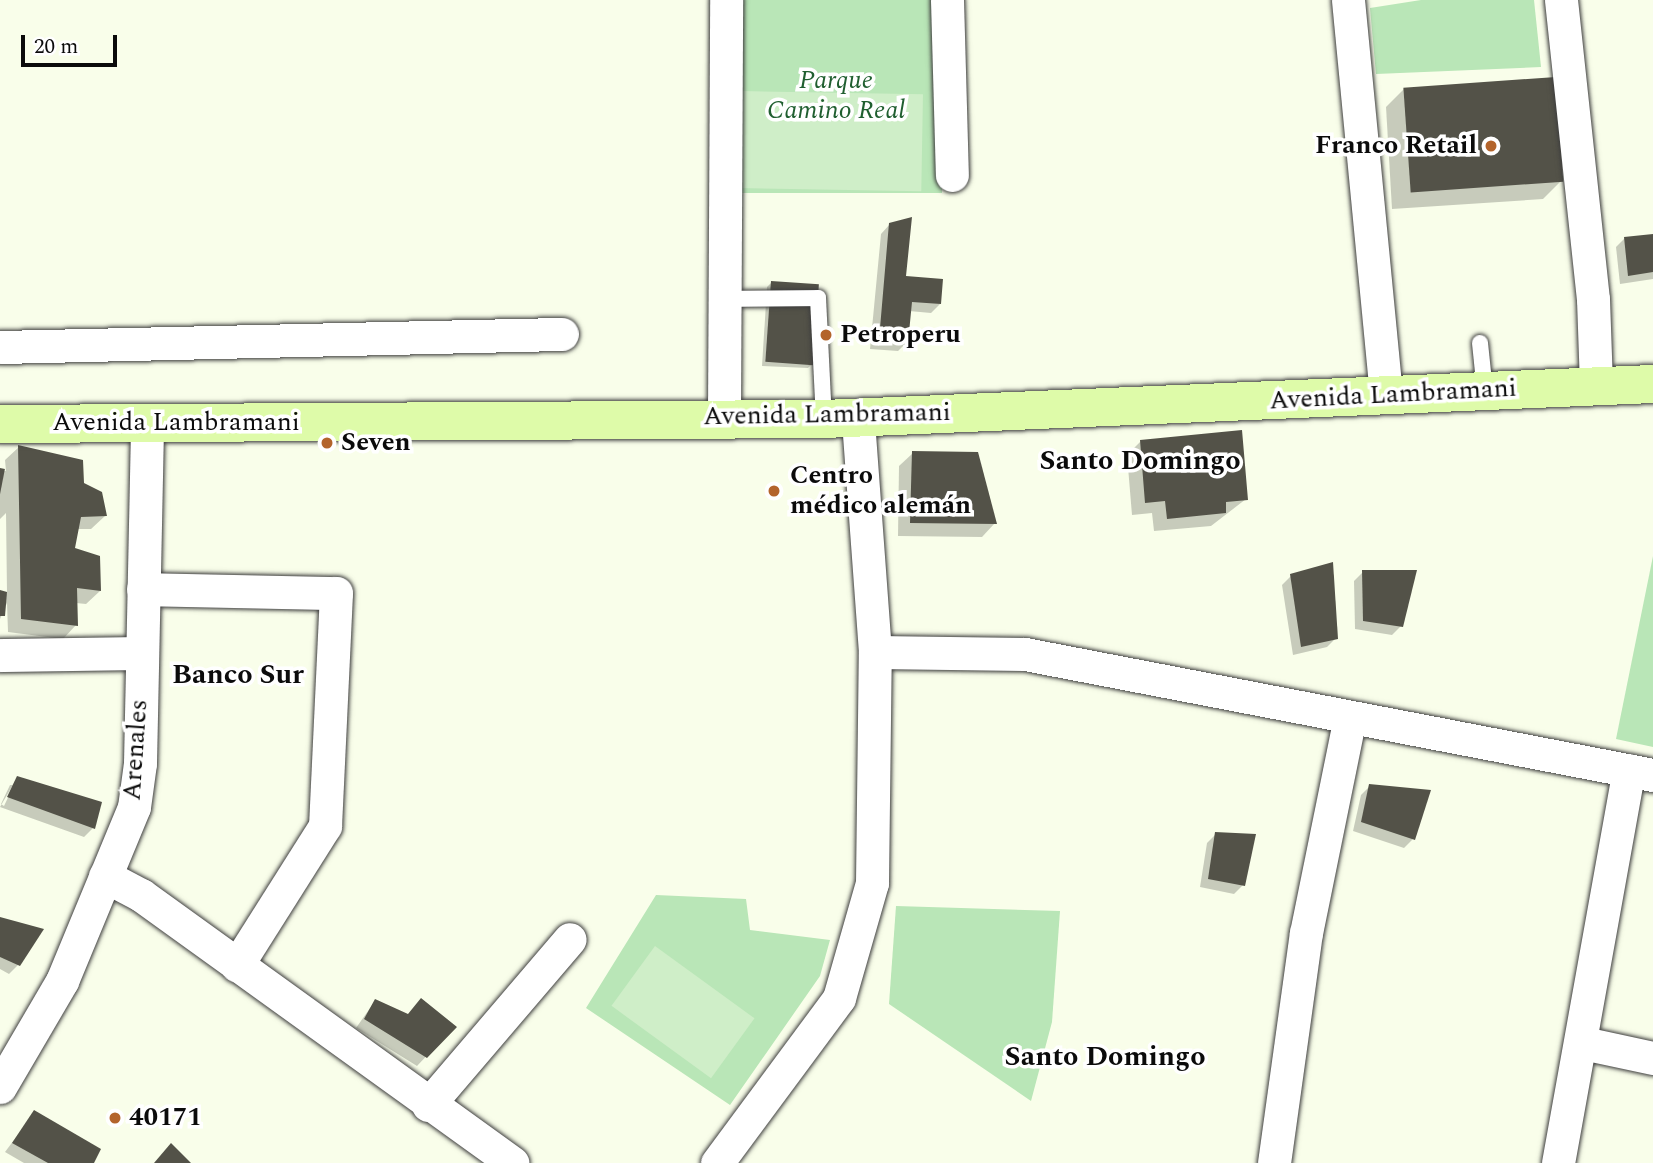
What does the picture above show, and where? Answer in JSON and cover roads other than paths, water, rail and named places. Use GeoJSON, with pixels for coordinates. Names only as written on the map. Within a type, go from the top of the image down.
{"type":"FeatureCollection","features":[{"type":"Feature","properties":{"kind":"main road","name":"Avenida Lambramani"},"geometry":{"type":"LineString","coordinates":[[0,424],[724,416],[841,419],[1653,384]]}},
{"type":"Feature","properties":{"kind":"street"},"geometry":{"type":"LineString","coordinates":[[724,416],[722,299],[726,0]]}},
{"type":"Feature","properties":{"kind":"street"},"geometry":{"type":"LineString","coordinates":[[947,0],[952,175]]}},
{"type":"Feature","properties":{"kind":"street"},"geometry":{"type":"LineString","coordinates":[[1349,0],[1386,396]]}},
{"type":"Feature","properties":{"kind":"street"},"geometry":{"type":"LineString","coordinates":[[1560,0],[1593,299],[1597,386]]}},
{"type":"Feature","properties":{"kind":"street"},"geometry":{"type":"LineString","coordinates":[[0,347],[562,334]]}},
{"type":"Feature","properties":{"kind":"street"},"geometry":{"type":"LineString","coordinates":[[717,1163],[839,998],[872,883],[875,652],[841,419]]}},
{"type":"Feature","properties":{"kind":"street","name":"Arenales"},"geometry":{"type":"LineString","coordinates":[[0,1087],[62,981],[134,807],[140,763],[147,424]]}},
{"type":"Feature","properties":{"kind":"street"},"geometry":{"type":"LineString","coordinates":[[143,589],[336,593],[325,826],[237,965]]}},
{"type":"Feature","properties":{"kind":"street"},"geometry":{"type":"LineString","coordinates":[[875,652],[1025,654],[1641,772],[1558,1163]]}},
{"type":"Feature","properties":{"kind":"street"},"geometry":{"type":"LineString","coordinates":[[0,655],[141,653]]}},
{"type":"Feature","properties":{"kind":"street"},"geometry":{"type":"LineString","coordinates":[[1274,1163],[1307,933],[1350,717]]}},
{"type":"Feature","properties":{"kind":"street"},"geometry":{"type":"LineString","coordinates":[[105,876],[141,894],[428,1105],[512,1163]]}},
{"type":"Feature","properties":{"kind":"street"},"geometry":{"type":"LineString","coordinates":[[428,1105],[570,939]]}},
{"type":"Feature","properties":{"kind":"street"},"geometry":{"type":"LineString","coordinates":[[1583,1043],[1653,1058]]}},
{"type":"Feature","properties":{"kind":"lane"},"geometry":{"type":"LineString","coordinates":[[722,299],[818,298],[841,419]]}},
{"type":"Feature","properties":{"kind":"lane"},"geometry":{"type":"LineString","coordinates":[[1480,343],[1485,391]]}},
{"type":"Feature","properties":{"kind":"place","name":"Franco Retail"},"geometry":{"type":"Point","coordinates":[1491,146]}},
{"type":"Feature","properties":{"kind":"place","name":"Petroperu"},"geometry":{"type":"Point","coordinates":[826,335]}},
{"type":"Feature","properties":{"kind":"place","name":"Seven"},"geometry":{"type":"Point","coordinates":[327,443]}},
{"type":"Feature","properties":{"kind":"place","name":"Centro médico alemán"},"geometry":{"type":"Point","coordinates":[774,491]}},
{"type":"Feature","properties":{"kind":"place","name":"40171"},"geometry":{"type":"Point","coordinates":[115,1118]}},
{"type":"Feature","properties":{"kind":"district","name":"Santo Domingo"},"geometry":{"type":"Point","coordinates":[1140,461]}},
{"type":"Feature","properties":{"kind":"district","name":"Banco Sur"},"geometry":{"type":"Point","coordinates":[238,675]}},
{"type":"Feature","properties":{"kind":"district","name":"Santo Domingo"},"geometry":{"type":"Point","coordinates":[1105,1057]}},
{"type":"Feature","properties":{"kind":"park label","name":"Parque Camino Real"},"geometry":{"type":"Point","coordinates":[836,96]}}]}
